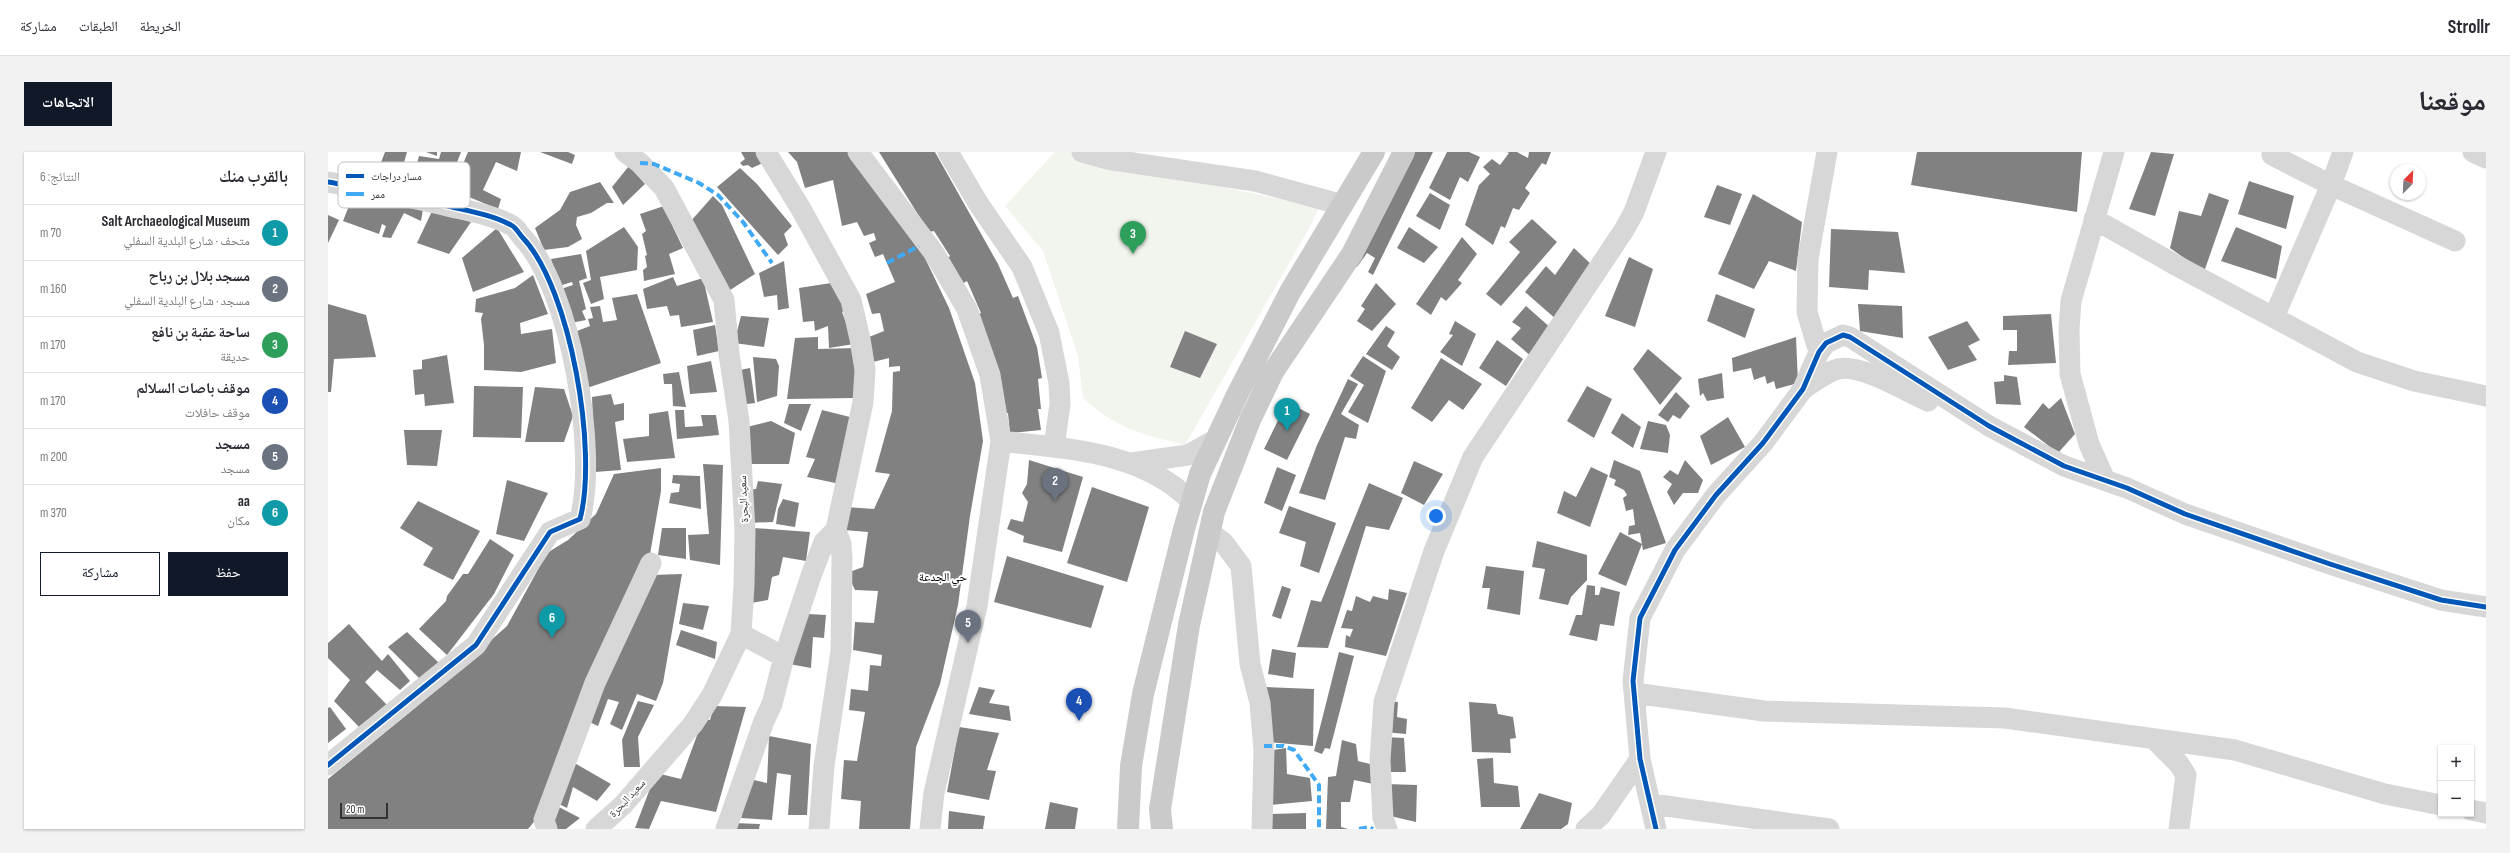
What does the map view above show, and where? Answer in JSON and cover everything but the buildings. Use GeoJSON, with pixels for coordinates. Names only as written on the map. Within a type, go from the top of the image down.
{"type":"FeatureCollection","features":[{"type":"Feature","properties":{"kind":"main road"},"geometry":{"type":"LineString","coordinates":[[1128,829],[1131,766],[1143,694],[1200,474],[1237,395],[1290,292],[1374,152]]}},
{"type":"Feature","properties":{"kind":"main road"},"geometry":{"type":"LineString","coordinates":[[1162,829],[1160,809],[1189,625],[1214,512],[1250,420],[1273,372],[1352,254],[1404,152]]}},
{"type":"Feature","properties":{"kind":"main road"},"geometry":{"type":"LineString","coordinates":[[1343,205],[1372,214]]}},
{"type":"Feature","properties":{"kind":"street","name":"سعيد البحرة"},"geometry":{"type":"LineString","coordinates":[[596,829],[623,805],[693,724],[712,695],[741,634],[745,558],[739,421],[729,354],[724,300],[664,188],[640,163],[625,152]]}},
{"type":"Feature","properties":{"kind":"street"},"geometry":{"type":"LineString","coordinates":[[766,152],[801,209],[850,300],[860,339],[865,370],[863,402],[836,530],[841,544],[842,559],[841,651],[824,766],[819,829]]}},
{"type":"Feature","properties":{"kind":"street"},"geometry":{"type":"LineString","coordinates":[[858,152],[934,253],[968,309],[990,375],[1001,441],[977,606],[934,794],[930,829]]}},
{"type":"Feature","properties":{"kind":"street"},"geometry":{"type":"LineString","coordinates":[[948,152],[978,203],[1022,267],[1049,333],[1060,383],[1060,404],[1054,447]]}},
{"type":"Feature","properties":{"kind":"street"},"geometry":{"type":"LineString","coordinates":[[1082,152],[1113,160],[1255,181],[1343,205]]}},
{"type":"Feature","properties":{"kind":"street"},"geometry":{"type":"LineString","coordinates":[[1387,829],[1383,818],[1380,760],[1384,702],[1440,537],[1473,457],[1624,230],[1634,212],[1656,152]]}},
{"type":"Feature","properties":{"kind":"street"},"geometry":{"type":"LineString","coordinates":[[1819,352],[1807,312],[1808,259],[1827,152]]}},
{"type":"Feature","properties":{"kind":"street"},"geometry":{"type":"LineString","coordinates":[[2104,480],[2089,444],[2070,374],[2069,348],[2071,301],[2114,152]]}},
{"type":"Feature","properties":{"kind":"street"},"geometry":{"type":"LineString","coordinates":[[2274,317],[2331,185],[2343,152]]}},
{"type":"Feature","properties":{"kind":"street"},"geometry":{"type":"LineString","coordinates":[[2272,155],[2331,185],[2455,240]]}},
{"type":"Feature","properties":{"kind":"street"},"geometry":{"type":"LineString","coordinates":[[328,182],[338,184]]}},
{"type":"Feature","properties":{"kind":"street"},"geometry":{"type":"LineString","coordinates":[[328,765],[476,645],[550,532],[580,519],[586,490],[582,405],[573,354],[552,285],[533,248],[512,225],[482,214],[453,208]]}},
{"type":"Feature","properties":{"kind":"street"},"geometry":{"type":"LineString","coordinates":[[2094,219],[2357,362],[2414,381],[2486,396]]}},
{"type":"Feature","properties":{"kind":"street"},"geometry":{"type":"LineString","coordinates":[[1656,829],[1652,804],[1640,759],[1634,693],[1634,666],[1640,618],[1666,563],[1716,495],[1764,442],[1803,389],[1819,352],[1826,343],[1843,335],[1850,337],[1989,426],[2064,466],[2104,480],[2185,514],[2330,564],[2441,600],[2486,607]]}},
{"type":"Feature","properties":{"kind":"street"},"geometry":{"type":"LineString","coordinates":[[1803,389],[1831,371],[1840,368],[1861,371],[1968,419],[1989,426]]}},
{"type":"Feature","properties":{"kind":"street"},"geometry":{"type":"LineString","coordinates":[[1131,463],[1188,455],[1217,439]]}},
{"type":"Feature","properties":{"kind":"street"},"geometry":{"type":"LineString","coordinates":[[1001,441],[1083,450],[1131,463],[1176,486],[1192,502]]}},
{"type":"Feature","properties":{"kind":"street"},"geometry":{"type":"LineString","coordinates":[[726,829],[772,704],[784,657],[824,542],[836,530]]}},
{"type":"Feature","properties":{"kind":"street"},"geometry":{"type":"LineString","coordinates":[[1209,532],[1223,542],[1241,566],[1250,664],[1260,703],[1264,751],[1262,829]]}},
{"type":"Feature","properties":{"kind":"street"},"geometry":{"type":"LineString","coordinates":[[548,829],[544,820],[575,734],[595,683],[650,563]]}},
{"type":"Feature","properties":{"kind":"street"},"geometry":{"type":"LineString","coordinates":[[741,634],[784,657]]}},
{"type":"Feature","properties":{"kind":"street"},"geometry":{"type":"LineString","coordinates":[[1634,693],[1764,711],[1994,716],[2235,750],[2385,794],[2438,804]]}},
{"type":"Feature","properties":{"kind":"street"},"geometry":{"type":"LineString","coordinates":[[2154,739],[2179,764],[2186,776],[2179,829]]}},
{"type":"Feature","properties":{"kind":"street"},"geometry":{"type":"LineString","coordinates":[[1586,829],[1601,815],[1640,759]]}},
{"type":"Feature","properties":{"kind":"street"},"geometry":{"type":"LineString","coordinates":[[1652,804],[1829,829]]}},
{"type":"Feature","properties":{"kind":"street"},"geometry":{"type":"LineString","coordinates":[[2474,811],[2486,813]]}},
{"type":"Feature","properties":{"kind":"shaded area"},"geometry":{"type":"Polygon","coordinates":[[[1055,152],[1071,152],[1188,180],[1319,207],[1311,225],[1185,445],[1142,433],[1119,424],[1107,417],[1083,398],[1078,356],[1043,251],[1005,206],[1055,152]]]}},
{"type":"Feature","properties":{"kind":"marked path"},"geometry":{"type":"LineString","coordinates":[[640,163],[654,164],[699,183],[718,195],[743,222],[772,263]]}},
{"type":"Feature","properties":{"kind":"marked path"},"geometry":{"type":"LineString","coordinates":[[887,263],[919,246]]}},
{"type":"Feature","properties":{"kind":"marked path"},"geometry":{"type":"LineString","coordinates":[[1264,746],[1283,746],[1294,750],[1319,785],[1319,829]]}},
{"type":"Feature","properties":{"kind":"marked path"},"geometry":{"type":"LineString","coordinates":[[1359,829],[1369,827],[1373,829]]}},
{"type":"Feature","properties":{"kind":"cycle path"},"geometry":{"type":"LineString","coordinates":[[328,182],[338,184]]}},
{"type":"Feature","properties":{"kind":"cycle path"},"geometry":{"type":"LineString","coordinates":[[328,765],[476,645],[550,532],[580,519],[585,490],[583,414],[567,332],[555,294],[540,262],[514,227],[498,219],[455,208]]}},
{"type":"Feature","properties":{"kind":"cycle path"},"geometry":{"type":"LineString","coordinates":[[1656,829],[1640,759],[1633,681],[1640,618],[1675,550],[1716,495],[1763,443],[1803,389],[1819,352],[1826,343],[1843,335],[1850,337],[1989,426],[2064,466],[2127,488],[2185,514],[2330,564],[2441,600],[2486,607]]}},
{"type":"Feature","properties":{"kind":"place","name":"ساحة عقبة بن نافع"},"geometry":{"type":"Point","coordinates":[1133,254]}},
{"type":"Feature","properties":{"kind":"place","name":"Salt Archaeological Museum"},"geometry":{"type":"Point","coordinates":[1287,431]}},
{"type":"Feature","properties":{"kind":"place","name":"مسجد بلال بن رباح"},"geometry":{"type":"Point","coordinates":[1055,501]}},
{"type":"Feature","properties":{"kind":"place","name":"aa"},"geometry":{"type":"Point","coordinates":[552,638]}},
{"type":"Feature","properties":{"kind":"place","name":"مسجد"},"geometry":{"type":"Point","coordinates":[968,643]}},
{"type":"Feature","properties":{"kind":"place","name":"موقف باصات السلالم"},"geometry":{"type":"Point","coordinates":[1079,721]}},
{"type":"Feature","properties":{"kind":"district","name":"حي الجدعة"},"geometry":{"type":"Point","coordinates":[943,577]}}]}
